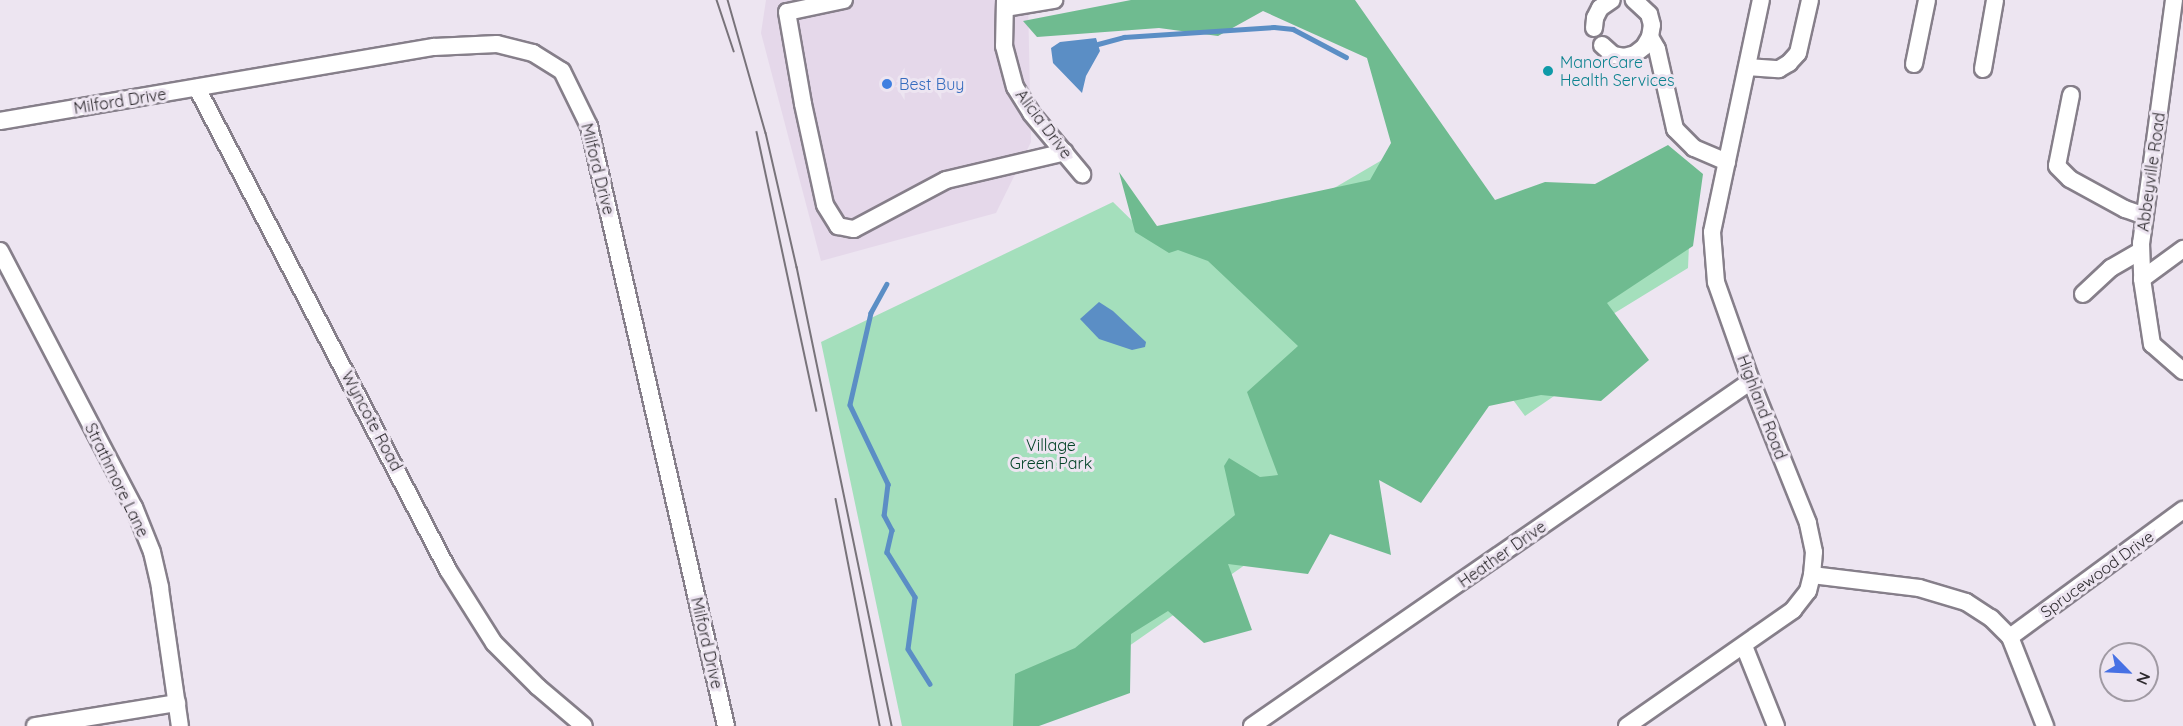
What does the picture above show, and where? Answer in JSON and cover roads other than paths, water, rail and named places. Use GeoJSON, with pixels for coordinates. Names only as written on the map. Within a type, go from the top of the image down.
{"type":"FeatureCollection","features":[{"type":"Feature","properties":{"kind":"street"},"geometry":{"type":"LineString","coordinates":[[844,0],[787,6],[803,104],[825,205],[838,226],[855,229],[946,180],[1065,152]]}},
{"type":"Feature","properties":{"kind":"street"},"geometry":{"type":"LineString","coordinates":[[1005,4],[1054,0]]}},
{"type":"Feature","properties":{"kind":"street"},"geometry":{"type":"LineString","coordinates":[[1594,28],[1595,18],[1600,8],[1612,0]]}},
{"type":"Feature","properties":{"kind":"street"},"geometry":{"type":"LineString","coordinates":[[1602,45],[1613,55],[1624,57],[1635,54],[1644,47],[1650,37],[1652,26],[1649,14],[1634,0]]}},
{"type":"Feature","properties":{"kind":"street","name":"Highland Road"},"geometry":{"type":"LineString","coordinates":[[1628,726],[1793,610],[1808,591],[1812,575],[1814,552],[1808,523],[1751,381],[1716,282],[1712,232],[1761,0]]}},
{"type":"Feature","properties":{"kind":"street"},"geometry":{"type":"LineString","coordinates":[[1747,67],[1779,69],[1789,63],[1798,53],[1810,0]]}},
{"type":"Feature","properties":{"kind":"street"},"geometry":{"type":"LineString","coordinates":[[1914,64],[1927,0]]}},
{"type":"Feature","properties":{"kind":"street"},"geometry":{"type":"LineString","coordinates":[[1983,69],[1995,0]]}},
{"type":"Feature","properties":{"kind":"street","name":"Abbeyville Road"},"geometry":{"type":"LineString","coordinates":[[2174,0],[2141,251],[2142,279],[2152,344],[2183,371]]}},
{"type":"Feature","properties":{"kind":"street","name":"Alicia Drive"},"geometry":{"type":"LineString","coordinates":[[1005,4],[1004,46],[1015,87],[1031,112],[1082,174]]}},
{"type":"Feature","properties":{"kind":"street"},"geometry":{"type":"LineString","coordinates":[[1650,37],[1657,49],[1675,129],[1694,148],[1727,162]]}},
{"type":"Feature","properties":{"kind":"street","name":"Milford Drive"},"geometry":{"type":"LineString","coordinates":[[0,121],[434,47],[497,44],[533,53],[562,71],[589,126],[726,726]]}},
{"type":"Feature","properties":{"kind":"street","name":"Wyncote Road"},"geometry":{"type":"LineString","coordinates":[[197,88],[448,570],[494,643],[538,687],[584,726]]}},
{"type":"Feature","properties":{"kind":"street"},"geometry":{"type":"LineString","coordinates":[[2071,95],[2057,166],[2070,179],[2125,209],[2145,216]]}},
{"type":"Feature","properties":{"kind":"street"},"geometry":{"type":"LineString","coordinates":[[2142,279],[2183,249]]}},
{"type":"Feature","properties":{"kind":"street","name":"Strathmore Lane"},"geometry":{"type":"LineString","coordinates":[[0,251],[134,507],[152,552],[160,588],[180,726]]}},
{"type":"Feature","properties":{"kind":"street"},"geometry":{"type":"LineString","coordinates":[[2083,294],[2111,268],[2141,251]]}},
{"type":"Feature","properties":{"kind":"street","name":"Heather Drive"},"geometry":{"type":"LineString","coordinates":[[1252,726],[1751,381]]}},
{"type":"Feature","properties":{"kind":"street","name":"Sprucewood Drive"},"geometry":{"type":"LineString","coordinates":[[2010,638],[2183,510]]}},
{"type":"Feature","properties":{"kind":"street"},"geometry":{"type":"LineString","coordinates":[[1812,575],[1919,588],[1966,602],[1991,618],[2010,638],[2045,726]]}},
{"type":"Feature","properties":{"kind":"street"},"geometry":{"type":"LineString","coordinates":[[1744,646],[1776,726]]}},
{"type":"Feature","properties":{"kind":"street"},"geometry":{"type":"LineString","coordinates":[[35,726],[177,703]]}},
{"type":"Feature","properties":{"kind":"water"},"geometry":{"type":"Polygon","coordinates":[[[1096,38],[1100,51],[1086,76],[1082,93],[1053,63],[1051,48],[1060,42],[1096,38]]]}},
{"type":"Feature","properties":{"kind":"water"},"geometry":{"type":"Polygon","coordinates":[[[1099,302],[1113,311],[1146,342],[1145,347],[1132,350],[1099,339],[1080,319],[1099,302]]]}},
{"type":"Feature","properties":{"kind":"waterway"},"geometry":{"type":"LineString","coordinates":[[1098,44],[1124,37],[1274,27],[1293,29],[1346,57]]}},
{"type":"Feature","properties":{"kind":"waterway"},"geometry":{"type":"LineString","coordinates":[[887,284],[871,313],[850,405],[888,484],[884,515],[892,530],[887,552],[915,597],[908,649],[930,684]]}},
{"type":"Feature","properties":{"kind":"tram line"},"geometry":{"type":"LineString","coordinates":[[717,0],[734,51]]}},
{"type":"Feature","properties":{"kind":"tram line"},"geometry":{"type":"LineString","coordinates":[[728,0],[766,133],[797,267],[892,726]]}},
{"type":"Feature","properties":{"kind":"tram line"},"geometry":{"type":"LineString","coordinates":[[757,132],[817,411]]}},
{"type":"Feature","properties":{"kind":"tram line"},"geometry":{"type":"LineString","coordinates":[[836,499],[880,726]]}},
{"type":"Feature","properties":{"kind":"place","name":"ManorCare Health Services"},"geometry":{"type":"Point","coordinates":[1548,71]}},
{"type":"Feature","properties":{"kind":"place","name":"Best Buy"},"geometry":{"type":"Point","coordinates":[887,84]}},
{"type":"Feature","properties":{"kind":"park label","name":"Village Green Park"},"geometry":{"type":"Point","coordinates":[1051,454]}}]}
